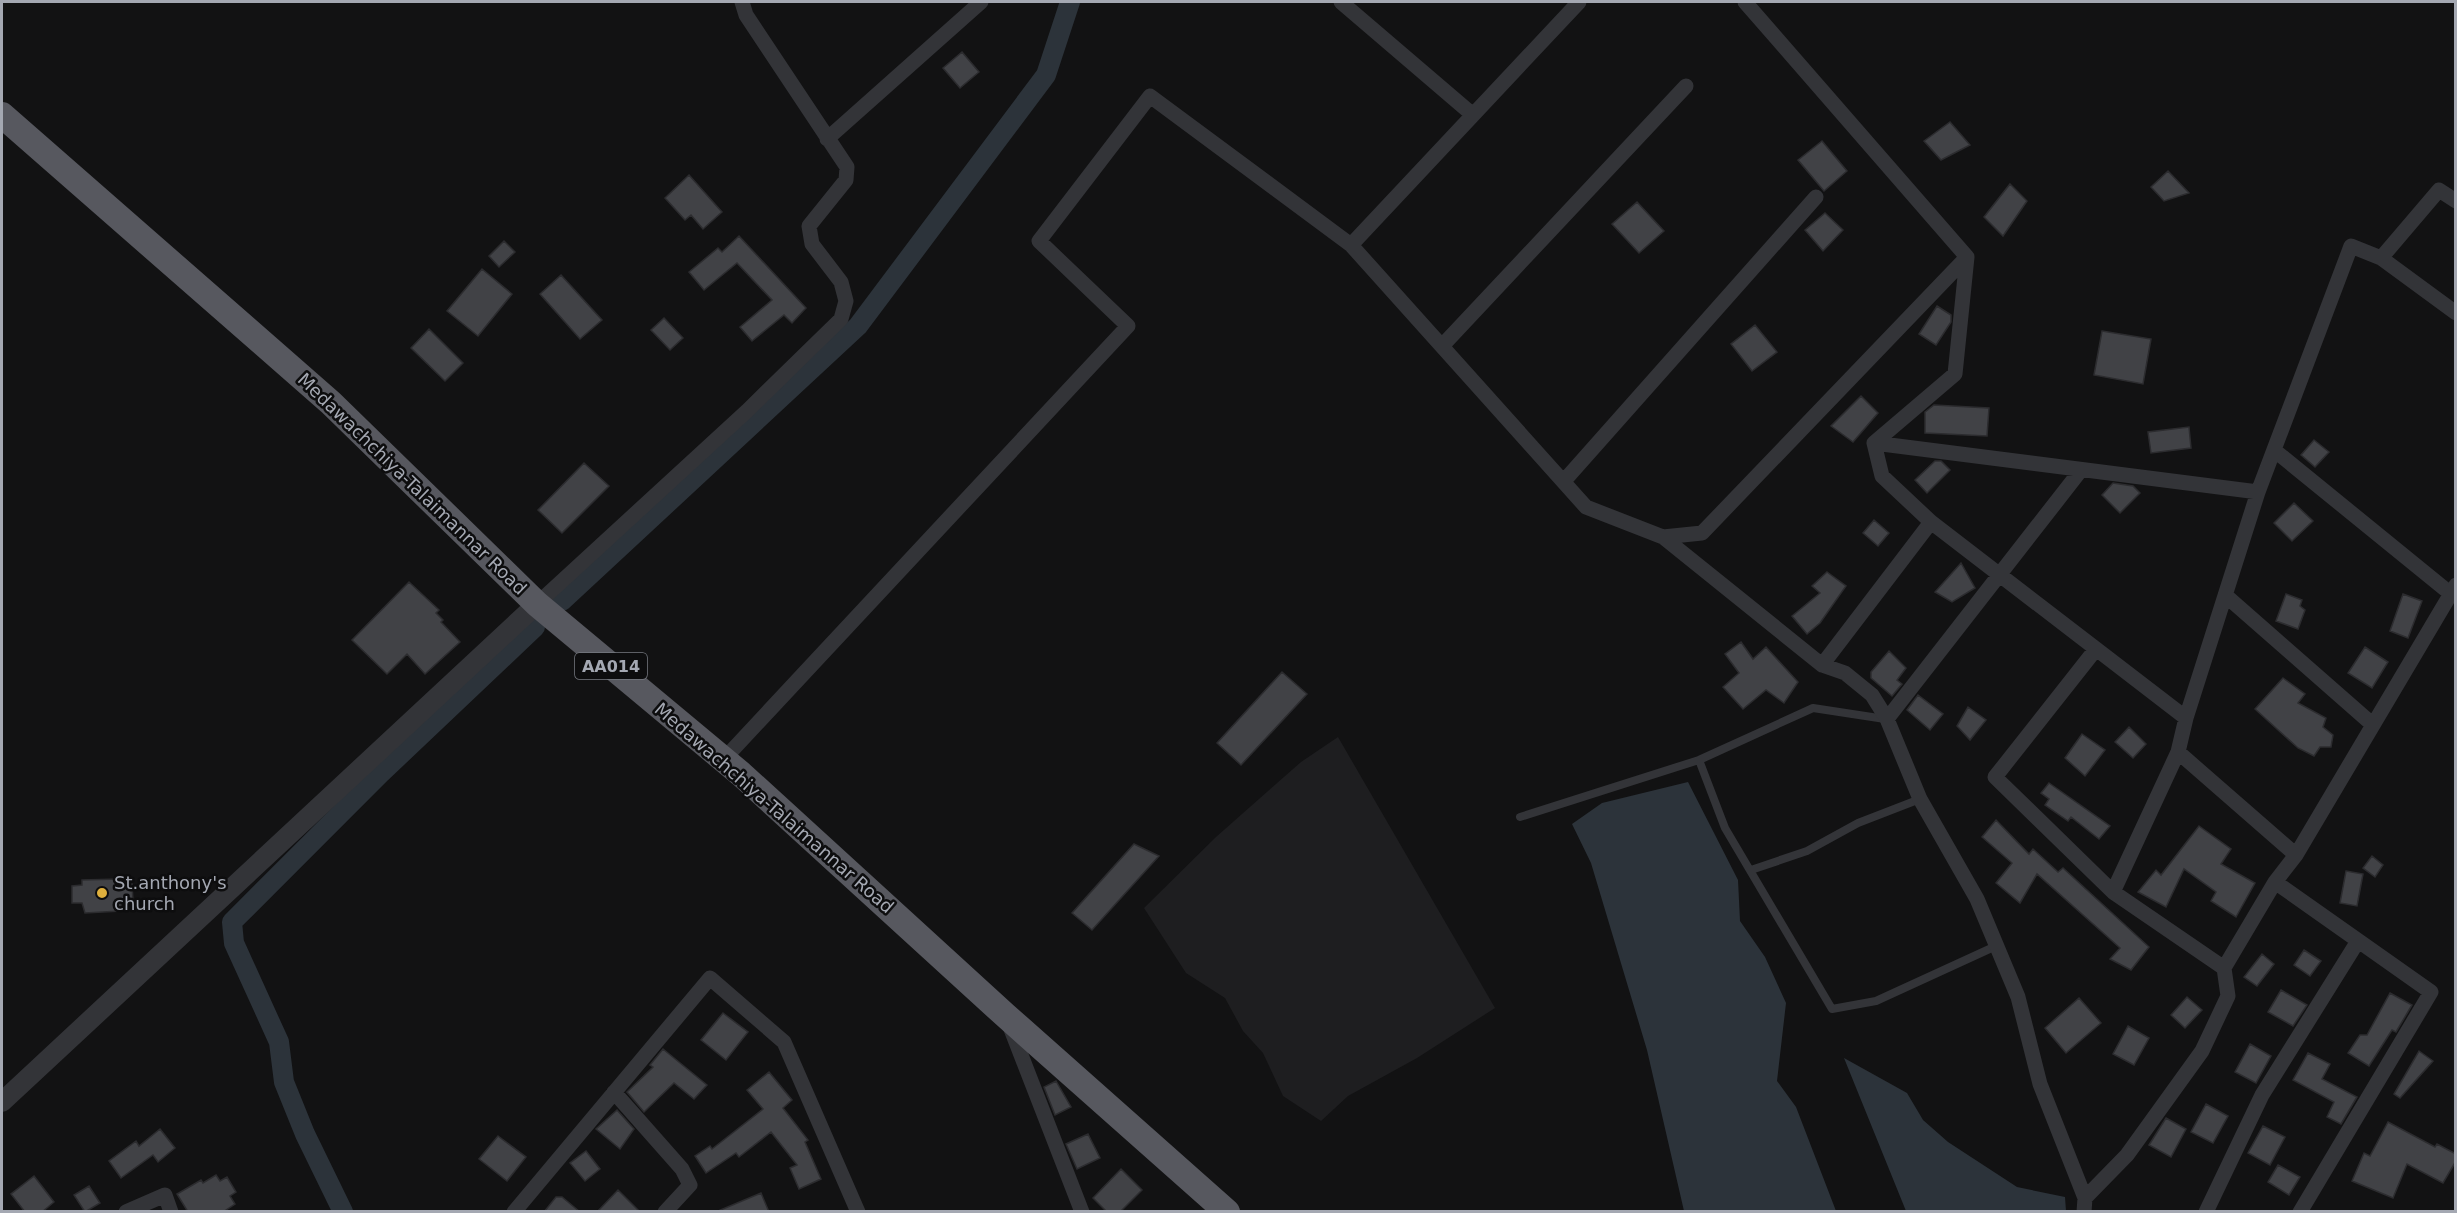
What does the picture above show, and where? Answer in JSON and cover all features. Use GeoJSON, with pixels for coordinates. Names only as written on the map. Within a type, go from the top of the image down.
{"type":"FeatureCollection","features":[{"type":"Feature","properties":{"kind":"highway","name":"Medawachchiya-Talaimannar Road"},"geometry":{"type":"LineString","coordinates":[[2,115],[331,403],[537,604],[724,759],[1005,1015],[1227,1212]]}},
{"type":"Feature","properties":{"kind":"street"},"geometry":{"type":"LineString","coordinates":[[2,1102],[747,411],[841,319],[846,301],[841,282],[812,244],[809,226],[846,180],[847,167],[746,15],[742,2]]}},
{"type":"Feature","properties":{"kind":"street"},"geometry":{"type":"LineString","coordinates":[[827,139],[981,2]]}},
{"type":"Feature","properties":{"kind":"street"},"geometry":{"type":"LineString","coordinates":[[1341,2],[1473,115]]}},
{"type":"Feature","properties":{"kind":"street"},"geometry":{"type":"LineString","coordinates":[[1351,244],[1579,2]]}},
{"type":"Feature","properties":{"kind":"street"},"geometry":{"type":"LineString","coordinates":[[1745,2],[1967,257],[1955,374],[1874,443]]}},
{"type":"Feature","properties":{"kind":"street"},"geometry":{"type":"LineString","coordinates":[[1442,346],[1686,86]]}},
{"type":"Feature","properties":{"kind":"street"},"geometry":{"type":"LineString","coordinates":[[724,759],[1128,326],[1039,241],[1150,96],[1351,244],[1586,507],[1663,537],[1822,665],[1845,673],[1872,695],[1887,719],[1920,799],[1977,899],[2018,997],[2040,1084],[2085,1205],[2127,1155],[2202,1051],[2229,996],[2224,968],[2275,882],[2296,855],[2453,589],[2274,450]]}},
{"type":"Feature","properties":{"kind":"street"},"geometry":{"type":"LineString","coordinates":[[2382,258],[2439,190],[2456,201]]}},
{"type":"Feature","properties":{"kind":"street"},"geometry":{"type":"LineString","coordinates":[[1564,482],[1816,198]]}},
{"type":"Feature","properties":{"kind":"street"},"geometry":{"type":"LineString","coordinates":[[2113,892],[2178,752],[2186,718],[2258,492],[2351,246],[2382,258],[2456,312]]}},
{"type":"Feature","properties":{"kind":"street"},"geometry":{"type":"LineString","coordinates":[[1663,537],[1702,533],[1967,257]]}},
{"type":"Feature","properties":{"kind":"street"},"geometry":{"type":"LineString","coordinates":[[1874,443],[2258,492]]}},
{"type":"Feature","properties":{"kind":"street"},"geometry":{"type":"LineString","coordinates":[[1874,443],[1882,476],[1931,522],[2186,718]]}},
{"type":"Feature","properties":{"kind":"street"},"geometry":{"type":"LineString","coordinates":[[1887,719],[2081,470]]}},
{"type":"Feature","properties":{"kind":"street"},"geometry":{"type":"LineString","coordinates":[[1822,665],[1931,522]]}},
{"type":"Feature","properties":{"kind":"street"},"geometry":{"type":"LineString","coordinates":[[2225,595],[2372,724]]}},
{"type":"Feature","properties":{"kind":"street"},"geometry":{"type":"LineString","coordinates":[[2096,649],[1995,777],[2113,892],[2224,968]]}},
{"type":"Feature","properties":{"kind":"street"},"geometry":{"type":"LineString","coordinates":[[2178,752],[2296,855]]}},
{"type":"Feature","properties":{"kind":"street"},"geometry":{"type":"LineString","coordinates":[[2275,882],[2431,992],[2300,1212]]}},
{"type":"Feature","properties":{"kind":"street"},"geometry":{"type":"LineString","coordinates":[[2206,1212],[2262,1095],[2358,941]]}},
{"type":"Feature","properties":{"kind":"street"},"geometry":{"type":"LineString","coordinates":[[514,1212],[710,978],[784,1041],[858,1212]]}},
{"type":"Feature","properties":{"kind":"street"},"geometry":{"type":"LineString","coordinates":[[1005,1015],[1082,1212]]}},
{"type":"Feature","properties":{"kind":"street"},"geometry":{"type":"LineString","coordinates":[[614,1092],[682,1169],[690,1185],[665,1212]]}},
{"type":"Feature","properties":{"kind":"street"},"geometry":{"type":"LineString","coordinates":[[126,1212],[165,1195],[171,1212]]}},
{"type":"Feature","properties":{"kind":"lane"},"geometry":{"type":"LineString","coordinates":[[1520,817],[1699,760],[1814,708],[1887,719]]}},
{"type":"Feature","properties":{"kind":"lane"},"geometry":{"type":"LineString","coordinates":[[1699,760],[1725,828],[1832,1009],[1876,1001],[1996,946]]}},
{"type":"Feature","properties":{"kind":"lane"},"geometry":{"type":"LineString","coordinates":[[1751,870],[1807,851],[1858,823],[1920,799]]}},
{"type":"Feature","properties":{"kind":"shaded area"},"geometry":{"type":"Polygon","coordinates":[[[1338,737],[1495,1008],[1417,1058],[1348,1096],[1321,1121],[1283,1096],[1263,1053],[1243,1031],[1225,998],[1186,973],[1144,908],[1216,837],[1301,762],[1338,737]]]}},
{"type":"Feature","properties":{"kind":"shaded area"},"geometry":{"type":"Polygon","coordinates":[[[1688,782],[1738,880],[1740,921],[1765,957],[1786,1003],[1777,1081],[1796,1107],[1836,1211],[1684,1211],[1647,1050],[1591,863],[1572,824],[1602,803],[1688,782]]]}},
{"type":"Feature","properties":{"kind":"shaded area"},"geometry":{"type":"Polygon","coordinates":[[[1844,1058],[1907,1093],[1923,1120],[1948,1142],[2017,1187],[2065,1197],[2066,1211],[1906,1211],[1844,1058]]]}},
{"type":"Feature","properties":{"kind":"building"},"geometry":{"type":"Polygon","coordinates":[[[962,52],[979,72],[960,88],[943,68],[962,52]]]}},
{"type":"Feature","properties":{"kind":"building"},"geometry":{"type":"Polygon","coordinates":[[[1950,122],[1970,145],[1941,160],[1924,141],[1950,122]]]}},
{"type":"Feature","properties":{"kind":"building"},"geometry":{"type":"Polygon","coordinates":[[[1822,141],[1847,171],[1824,191],[1798,160],[1822,141]]]}},
{"type":"Feature","properties":{"kind":"building"},"geometry":{"type":"Polygon","coordinates":[[[2168,171],[2189,193],[2164,201],[2151,187],[2168,171]]]}},
{"type":"Feature","properties":{"kind":"building"},"geometry":{"type":"Polygon","coordinates":[[[689,175],[722,212],[703,229],[691,215],[685,220],[665,198],[689,175]]]}},
{"type":"Feature","properties":{"kind":"building"},"geometry":{"type":"Polygon","coordinates":[[[2010,184],[2027,201],[2003,236],[1984,217],[2010,184]]]}},
{"type":"Feature","properties":{"kind":"building"},"geometry":{"type":"Polygon","coordinates":[[[1637,202],[1664,231],[1639,253],[1612,224],[1637,202]]]}},
{"type":"Feature","properties":{"kind":"building"},"geometry":{"type":"Polygon","coordinates":[[[1825,213],[1843,230],[1823,251],[1805,230],[1825,213]]]}},
{"type":"Feature","properties":{"kind":"building"},"geometry":{"type":"Polygon","coordinates":[[[739,236],[806,308],[792,323],[784,315],[752,341],[740,327],[772,300],[737,263],[704,290],[689,272],[718,248],[722,252],[739,236]]]}},
{"type":"Feature","properties":{"kind":"building"},"geometry":{"type":"Polygon","coordinates":[[[504,241],[515,252],[499,267],[489,256],[504,241]]]}},
{"type":"Feature","properties":{"kind":"building"},"geometry":{"type":"Polygon","coordinates":[[[482,269],[512,294],[478,336],[447,311],[482,269]]]}},
{"type":"Feature","properties":{"kind":"building"},"geometry":{"type":"Polygon","coordinates":[[[561,275],[602,320],[580,339],[540,294],[561,275]]]}},
{"type":"Feature","properties":{"kind":"building"},"geometry":{"type":"Polygon","coordinates":[[[1937,306],[1951,315],[1951,322],[1936,345],[1919,334],[1937,306]]]}},
{"type":"Feature","properties":{"kind":"building"},"geometry":{"type":"Polygon","coordinates":[[[664,318],[683,338],[670,350],[651,330],[664,318]]]}},
{"type":"Feature","properties":{"kind":"building"},"geometry":{"type":"Polygon","coordinates":[[[1755,325],[1777,352],[1752,371],[1731,344],[1755,325]]]}},
{"type":"Feature","properties":{"kind":"building"},"geometry":{"type":"Polygon","coordinates":[[[429,329],[463,363],[445,381],[411,348],[429,329]]]}},
{"type":"Feature","properties":{"kind":"building"},"geometry":{"type":"Polygon","coordinates":[[[2102,331],[2151,339],[2143,384],[2094,375],[2102,331]]]}},
{"type":"Feature","properties":{"kind":"building"},"geometry":{"type":"Polygon","coordinates":[[[1861,396],[1878,413],[1853,442],[1831,426],[1861,396]]]}},
{"type":"Feature","properties":{"kind":"building"},"geometry":{"type":"Polygon","coordinates":[[[1934,405],[1989,408],[1987,436],[1925,433],[1925,412],[1934,405]]]}},
{"type":"Feature","properties":{"kind":"building"},"geometry":{"type":"Polygon","coordinates":[[[2189,427],[2191,448],[2151,453],[2148,432],[2189,427]]]}},
{"type":"Feature","properties":{"kind":"building"},"geometry":{"type":"Polygon","coordinates":[[[2314,440],[2329,452],[2315,467],[2301,455],[2314,440]]]}},
{"type":"Feature","properties":{"kind":"building"},"geometry":{"type":"Polygon","coordinates":[[[1935,461],[1941,461],[1950,470],[1927,493],[1915,480],[1935,461]]]}},
{"type":"Feature","properties":{"kind":"building"},"geometry":{"type":"Polygon","coordinates":[[[584,463],[609,486],[562,533],[538,510],[584,463]]]}},
{"type":"Feature","properties":{"kind":"building"},"geometry":{"type":"Polygon","coordinates":[[[2113,483],[2133,486],[2140,493],[2120,513],[2102,495],[2113,483]]]}},
{"type":"Feature","properties":{"kind":"building"},"geometry":{"type":"Polygon","coordinates":[[[2294,503],[2313,521],[2292,541],[2274,523],[2294,503]]]}},
{"type":"Feature","properties":{"kind":"building"},"geometry":{"type":"Polygon","coordinates":[[[1874,520],[1889,533],[1878,546],[1863,533],[1874,520]]]}},
{"type":"Feature","properties":{"kind":"building"},"geometry":{"type":"Polygon","coordinates":[[[1961,563],[1975,588],[1952,602],[1935,592],[1961,563]]]}},
{"type":"Feature","properties":{"kind":"building"},"geometry":{"type":"Polygon","coordinates":[[[1827,572],[1846,586],[1820,623],[1807,634],[1792,616],[1820,593],[1812,586],[1827,572]]]}},
{"type":"Feature","properties":{"kind":"building"},"geometry":{"type":"Polygon","coordinates":[[[409,582],[439,610],[436,613],[443,620],[441,622],[460,642],[425,674],[407,654],[387,674],[352,640],[409,582]]]}},
{"type":"Feature","properties":{"kind":"building"},"geometry":{"type":"Polygon","coordinates":[[[2286,594],[2302,600],[2300,606],[2305,610],[2298,629],[2276,621],[2286,594]]]}},
{"type":"Feature","properties":{"kind":"building"},"geometry":{"type":"Polygon","coordinates":[[[2403,594],[2422,601],[2408,638],[2390,631],[2403,594]]]}},
{"type":"Feature","properties":{"kind":"building"},"geometry":{"type":"Polygon","coordinates":[[[1741,642],[1753,659],[1766,647],[1798,682],[1784,703],[1766,690],[1743,709],[1723,687],[1739,673],[1725,654],[1741,642]]]}},
{"type":"Feature","properties":{"kind":"building"},"geometry":{"type":"Polygon","coordinates":[[[2365,647],[2388,662],[2372,688],[2348,673],[2365,647]]]}},
{"type":"Feature","properties":{"kind":"building"},"geometry":{"type":"Polygon","coordinates":[[[1889,651],[1906,668],[1897,680],[1902,684],[1892,696],[1871,678],[1871,672],[1889,651]]]}},
{"type":"Feature","properties":{"kind":"building"},"geometry":{"type":"Polygon","coordinates":[[[1282,672],[1307,694],[1241,765],[1217,743],[1282,672]]]}},
{"type":"Feature","properties":{"kind":"building"},"geometry":{"type":"Polygon","coordinates":[[[2283,678],[2305,694],[2298,703],[2326,718],[2323,727],[2333,735],[2331,747],[2320,747],[2314,756],[2298,748],[2255,709],[2283,678]]]}},
{"type":"Feature","properties":{"kind":"building"},"geometry":{"type":"Polygon","coordinates":[[[1918,695],[1943,714],[1930,730],[1907,710],[1918,695]]]}},
{"type":"Feature","properties":{"kind":"building"},"geometry":{"type":"Polygon","coordinates":[[[1968,707],[1986,720],[1970,740],[1957,726],[1968,707]]]}},
{"type":"Feature","properties":{"kind":"building"},"geometry":{"type":"Polygon","coordinates":[[[2129,727],[2146,744],[2133,758],[2115,742],[2129,727]]]}},
{"type":"Feature","properties":{"kind":"building"},"geometry":{"type":"Polygon","coordinates":[[[2082,734],[2105,750],[2085,776],[2065,758],[2082,734]]]}},
{"type":"Feature","properties":{"kind":"building"},"geometry":{"type":"Polygon","coordinates":[[[2049,783],[2110,826],[2099,839],[2071,817],[2068,821],[2045,805],[2049,799],[2041,793],[2049,783]]]}},
{"type":"Feature","properties":{"kind":"building"},"geometry":{"type":"Polygon","coordinates":[[[1996,820],[2029,854],[2033,849],[2058,872],[2063,868],[2149,947],[2131,970],[2110,959],[2120,948],[2037,874],[2020,903],[1996,883],[2012,863],[1982,837],[1996,820]]]}},
{"type":"Feature","properties":{"kind":"building"},"geometry":{"type":"Polygon","coordinates":[[[2199,826],[2231,849],[2221,864],[2255,883],[2236,917],[2211,901],[2216,892],[2184,869],[2166,907],[2138,892],[2156,870],[2161,875],[2199,826]]]}},
{"type":"Feature","properties":{"kind":"building"},"geometry":{"type":"Polygon","coordinates":[[[1134,844],[1159,856],[1092,930],[1072,913],[1134,844]]]}},
{"type":"Feature","properties":{"kind":"building"},"geometry":{"type":"Polygon","coordinates":[[[2372,856],[2383,865],[2375,877],[2363,868],[2372,856]]]}},
{"type":"Feature","properties":{"kind":"building"},"geometry":{"type":"Polygon","coordinates":[[[2346,871],[2363,874],[2357,906],[2340,903],[2346,871]]]}},
{"type":"Feature","properties":{"kind":"building","name":"St.anthony's church"},"geometry":{"type":"Polygon","coordinates":[[[119,879],[119,884],[132,884],[133,901],[121,901],[121,911],[85,913],[82,903],[72,903],[72,886],[82,885],[82,880],[119,879]]]}},
{"type":"Feature","properties":{"kind":"building"},"geometry":{"type":"Polygon","coordinates":[[[2304,950],[2321,961],[2310,976],[2294,965],[2304,950]]]}},
{"type":"Feature","properties":{"kind":"building"},"geometry":{"type":"Polygon","coordinates":[[[2262,954],[2274,964],[2257,986],[2244,977],[2262,954]]]}},
{"type":"Feature","properties":{"kind":"building"},"geometry":{"type":"Polygon","coordinates":[[[2281,990],[2307,1005],[2293,1026],[2268,1012],[2281,990]]]}},
{"type":"Feature","properties":{"kind":"building"},"geometry":{"type":"Polygon","coordinates":[[[2390,993],[2412,1005],[2396,1032],[2392,1030],[2369,1066],[2348,1053],[2360,1035],[2367,1035],[2390,993]]]}},
{"type":"Feature","properties":{"kind":"building"},"geometry":{"type":"Polygon","coordinates":[[[2187,997],[2202,1010],[2185,1028],[2171,1015],[2187,997]]]}},
{"type":"Feature","properties":{"kind":"building"},"geometry":{"type":"Polygon","coordinates":[[[2079,998],[2101,1023],[2066,1053],[2045,1028],[2079,998]]]}},
{"type":"Feature","properties":{"kind":"building"},"geometry":{"type":"Polygon","coordinates":[[[723,1013],[748,1032],[726,1060],[701,1040],[723,1013]]]}},
{"type":"Feature","properties":{"kind":"building"},"geometry":{"type":"Polygon","coordinates":[[[2128,1026],[2149,1038],[2134,1065],[2113,1054],[2128,1026]]]}},
{"type":"Feature","properties":{"kind":"building"},"geometry":{"type":"Polygon","coordinates":[[[2250,1044],[2271,1056],[2256,1083],[2235,1072],[2250,1044]]]}},
{"type":"Feature","properties":{"kind":"building"},"geometry":{"type":"Polygon","coordinates":[[[663,1049],[707,1085],[694,1099],[674,1083],[644,1112],[627,1092],[653,1067],[650,1065],[663,1049]]]}},
{"type":"Feature","properties":{"kind":"building"},"geometry":{"type":"Polygon","coordinates":[[[2419,1051],[2433,1061],[2400,1098],[2394,1094],[2419,1051]]]}},
{"type":"Feature","properties":{"kind":"building"},"geometry":{"type":"Polygon","coordinates":[[[2308,1053],[2330,1064],[2322,1079],[2357,1097],[2341,1124],[2327,1117],[2334,1102],[2293,1080],[2308,1053]]]}},
{"type":"Feature","properties":{"kind":"building"},"geometry":{"type":"Polygon","coordinates":[[[769,1072],[792,1100],[783,1108],[808,1140],[805,1142],[821,1179],[799,1189],[790,1168],[797,1165],[771,1132],[739,1157],[736,1153],[706,1173],[695,1156],[710,1146],[712,1149],[763,1109],[747,1090],[769,1072]]]}},
{"type":"Feature","properties":{"kind":"building"},"geometry":{"type":"Polygon","coordinates":[[[1056,1081],[1071,1107],[1055,1115],[1044,1087],[1056,1081]]]}},
{"type":"Feature","properties":{"kind":"building"},"geometry":{"type":"Polygon","coordinates":[[[2206,1104],[2228,1116],[2213,1143],[2191,1132],[2206,1104]]]}},
{"type":"Feature","properties":{"kind":"building"},"geometry":{"type":"Polygon","coordinates":[[[617,1110],[634,1129],[620,1149],[596,1129],[617,1110]]]}},
{"type":"Feature","properties":{"kind":"building"},"geometry":{"type":"Polygon","coordinates":[[[2166,1118],[2186,1129],[2171,1157],[2149,1145],[2166,1118]]]}},
{"type":"Feature","properties":{"kind":"building"},"geometry":{"type":"Polygon","coordinates":[[[2388,1122],[2435,1147],[2437,1144],[2456,1154],[2456,1161],[2443,1183],[2407,1164],[2393,1198],[2352,1181],[2364,1153],[2370,1156],[2388,1122]]]}},
{"type":"Feature","properties":{"kind":"building"},"geometry":{"type":"Polygon","coordinates":[[[2263,1126],[2285,1137],[2270,1165],[2248,1153],[2263,1126]]]}},
{"type":"Feature","properties":{"kind":"building"},"geometry":{"type":"Polygon","coordinates":[[[160,1129],[175,1148],[158,1162],[153,1155],[121,1178],[109,1161],[136,1141],[139,1146],[160,1129]]]}},
{"type":"Feature","properties":{"kind":"building"},"geometry":{"type":"Polygon","coordinates":[[[1088,1134],[1100,1158],[1077,1169],[1066,1144],[1088,1134]]]}},
{"type":"Feature","properties":{"kind":"building"},"geometry":{"type":"Polygon","coordinates":[[[498,1136],[526,1157],[507,1181],[479,1159],[498,1136]]]}},
{"type":"Feature","properties":{"kind":"building"},"geometry":{"type":"Polygon","coordinates":[[[586,1151],[600,1169],[585,1181],[570,1163],[586,1151]]]}},
{"type":"Feature","properties":{"kind":"building"},"geometry":{"type":"Polygon","coordinates":[[[2278,1165],[2300,1177],[2289,1195],[2268,1182],[2278,1165]]]}},
{"type":"Feature","properties":{"kind":"building"},"geometry":{"type":"Polygon","coordinates":[[[1121,1169],[1142,1190],[1120,1212],[1107,1212],[1093,1198],[1121,1169]]]}},
{"type":"Feature","properties":{"kind":"building"},"geometry":{"type":"Polygon","coordinates":[[[216,1175],[220,1181],[227,1177],[236,1192],[230,1196],[235,1204],[223,1212],[188,1212],[177,1194],[201,1180],[203,1183],[216,1175]]]}},
{"type":"Feature","properties":{"kind":"building"},"geometry":{"type":"Polygon","coordinates":[[[34,1176],[54,1202],[42,1212],[25,1212],[11,1194],[34,1176]]]}},
{"type":"Feature","properties":{"kind":"building"},"geometry":{"type":"Polygon","coordinates":[[[89,1186],[100,1203],[85,1212],[74,1195],[89,1186]]]}},
{"type":"Feature","properties":{"kind":"building"},"geometry":{"type":"Polygon","coordinates":[[[618,1190],[640,1212],[597,1212],[618,1190]]]}},
{"type":"Feature","properties":{"kind":"building"},"geometry":{"type":"Polygon","coordinates":[[[761,1193],[769,1212],[718,1212],[718,1211],[761,1193]]]}},
{"type":"Feature","properties":{"kind":"building"},"geometry":{"type":"Polygon","coordinates":[[[556,1197],[562,1197],[580,1212],[544,1212],[556,1197]]]}},
{"type":"Feature","properties":{"kind":"waterway"},"geometry":{"type":"LineString","coordinates":[[562,601],[858,326],[1046,75],[1070,2]]}},
{"type":"Feature","properties":{"kind":"waterway"},"geometry":{"type":"LineString","coordinates":[[343,1212],[305,1134],[284,1082],[279,1042],[234,943],[232,922],[381,773],[535,627]]}},
{"type":"Feature","properties":{"kind":"place","name":"St.anthony's church"},"geometry":{"type":"Point","coordinates":[102,893]}}]}
